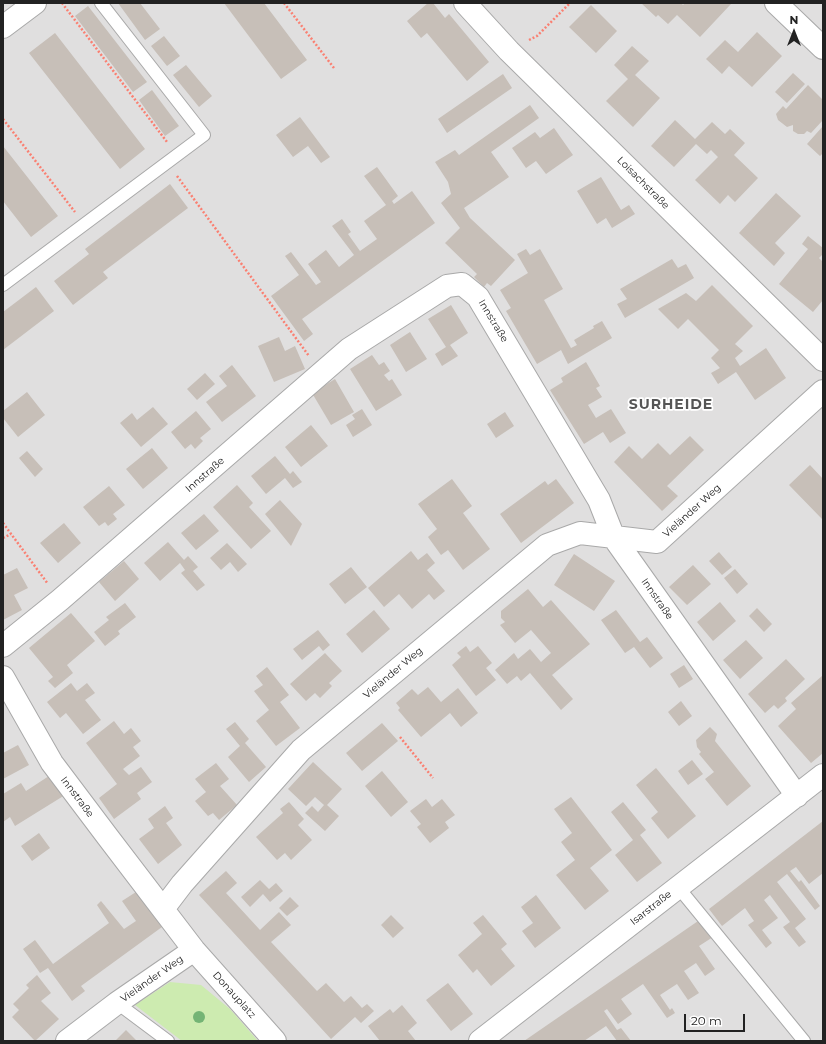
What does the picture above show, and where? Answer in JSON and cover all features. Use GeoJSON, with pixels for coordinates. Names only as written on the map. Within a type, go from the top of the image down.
{"type":"FeatureCollection","features":[{"type":"Feature","properties":{"kind":"street"},"geometry":{"type":"LineString","coordinates":[[3,27],[35,3]]}},
{"type":"Feature","properties":{"kind":"street","name":"Loisachstraße"},"geometry":{"type":"LineString","coordinates":[[465,3],[509,51],[823,360]]}},
{"type":"Feature","properties":{"kind":"street"},"geometry":{"type":"LineString","coordinates":[[776,3],[823,48]]}},
{"type":"Feature","properties":{"kind":"street","name":"Innstraße"},"geometry":{"type":"LineString","coordinates":[[3,646],[60,600],[348,349],[447,286],[462,284],[478,297],[599,500],[614,538],[796,796]]}},
{"type":"Feature","properties":{"kind":"street","name":"Vieländer Weg"},"geometry":{"type":"LineString","coordinates":[[67,1041],[117,1003],[194,950],[163,909],[182,884],[301,750],[547,545],[580,533],[657,542],[823,391]]}},
{"type":"Feature","properties":{"kind":"street","name":"Innstraße"},"geometry":{"type":"LineString","coordinates":[[3,677],[52,763],[163,909]]}},
{"type":"Feature","properties":{"kind":"street","name":"Isarstraße"},"geometry":{"type":"LineString","coordinates":[[480,1041],[823,775]]}},
{"type":"Feature","properties":{"kind":"street","name":"Donauplatz"},"geometry":{"type":"LineString","coordinates":[[194,950],[275,1041]]}},
{"type":"Feature","properties":{"kind":"lane"},"geometry":{"type":"LineString","coordinates":[[3,285],[204,135],[101,3]]}},
{"type":"Feature","properties":{"kind":"lane"},"geometry":{"type":"LineString","coordinates":[[678,887],[804,1041]]}},
{"type":"Feature","properties":{"kind":"lane"},"geometry":{"type":"LineString","coordinates":[[117,1003],[168,1041]]}},
{"type":"Feature","properties":{"kind":"path"},"geometry":{"type":"LineString","coordinates":[[62,3],[321,373]]}},
{"type":"Feature","properties":{"kind":"path"},"geometry":{"type":"LineString","coordinates":[[284,3],[334,68]]}},
{"type":"Feature","properties":{"kind":"path"},"geometry":{"type":"LineString","coordinates":[[509,51],[537,36],[570,3]]}},
{"type":"Feature","properties":{"kind":"path"},"geometry":{"type":"LineString","coordinates":[[3,119],[84,225]]}},
{"type":"Feature","properties":{"kind":"path"},"geometry":{"type":"LineString","coordinates":[[3,523],[60,600]]}},
{"type":"Feature","properties":{"kind":"path"},"geometry":{"type":"LineString","coordinates":[[3,538],[11,534]]}},
{"type":"Feature","properties":{"kind":"path"},"geometry":{"type":"LineString","coordinates":[[400,737],[433,778]]}},
{"type":"Feature","properties":{"kind":"shaded area"},"geometry":{"type":"Polygon","coordinates":[[[3,3],[823,3],[823,1041],[3,1041],[3,3]]]}},
{"type":"Feature","properties":{"kind":"green space"},"geometry":{"type":"Polygon","coordinates":[[[170,982],[201,985],[230,1009],[258,1041],[182,1041],[135,1005],[170,982]]]}},
{"type":"Feature","properties":{"kind":"building"},"geometry":{"type":"Polygon","coordinates":[[[118,3],[140,3],[160,29],[145,40],[118,3]]]}},
{"type":"Feature","properties":{"kind":"building"},"geometry":{"type":"Polygon","coordinates":[[[224,3],[264,3],[307,60],[281,79],[224,3]]]}},
{"type":"Feature","properties":{"kind":"building"},"geometry":{"type":"Polygon","coordinates":[[[428,3],[433,3],[445,18],[449,14],[489,62],[467,81],[427,33],[421,38],[407,21],[428,3]]]}},
{"type":"Feature","properties":{"kind":"building"},"geometry":{"type":"Polygon","coordinates":[[[641,3],[681,3],[683,5],[685,3],[731,4],[700,37],[677,15],[668,24],[658,15],[656,17],[641,3]]]}},
{"type":"Feature","properties":{"kind":"building"},"geometry":{"type":"Polygon","coordinates":[[[591,5],[617,31],[596,53],[569,27],[591,5]]]}},
{"type":"Feature","properties":{"kind":"building"},"geometry":{"type":"Polygon","coordinates":[[[88,6],[147,82],[133,92],[75,16],[88,6]]]}},
{"type":"Feature","properties":{"kind":"building"},"geometry":{"type":"Polygon","coordinates":[[[757,32],[782,56],[752,87],[729,66],[722,74],[706,59],[725,40],[738,52],[757,32]]]}},
{"type":"Feature","properties":{"kind":"building"},"geometry":{"type":"Polygon","coordinates":[[[55,33],[145,149],[120,169],[29,53],[55,33]]]}},
{"type":"Feature","properties":{"kind":"building"},"geometry":{"type":"Polygon","coordinates":[[[164,36],[180,56],[167,66],[151,46],[164,36]]]}},
{"type":"Feature","properties":{"kind":"building"},"geometry":{"type":"Polygon","coordinates":[[[632,46],[649,61],[635,75],[660,98],[633,127],[606,101],[628,79],[614,65],[632,46]]]}},
{"type":"Feature","properties":{"kind":"building"},"geometry":{"type":"Polygon","coordinates":[[[186,65],[212,96],[199,107],[173,75],[186,65]]]}},
{"type":"Feature","properties":{"kind":"building"},"geometry":{"type":"Polygon","coordinates":[[[793,73],[805,84],[787,103],[775,92],[793,73]]]}},
{"type":"Feature","properties":{"kind":"building"},"geometry":{"type":"Polygon","coordinates":[[[503,74],[512,88],[447,133],[438,119],[503,74]]]}},
{"type":"Feature","properties":{"kind":"building"},"geometry":{"type":"Polygon","coordinates":[[[808,85],[823,100],[823,120],[811,133],[807,131],[804,134],[798,134],[793,131],[793,125],[787,127],[778,120],[776,114],[783,106],[786,109],[808,85]]]}},
{"type":"Feature","properties":{"kind":"building"},"geometry":{"type":"Polygon","coordinates":[[[152,90],[179,126],[165,136],[139,100],[152,90]]]}},
{"type":"Feature","properties":{"kind":"building"},"geometry":{"type":"Polygon","coordinates":[[[530,105],[539,118],[491,152],[509,177],[464,208],[470,218],[515,260],[491,286],[487,283],[484,287],[474,277],[477,274],[445,243],[460,228],[441,203],[451,194],[448,182],[435,162],[455,150],[459,155],[530,105]]]}},
{"type":"Feature","properties":{"kind":"building"},"geometry":{"type":"Polygon","coordinates":[[[300,117],[330,157],[321,163],[308,146],[293,157],[276,135],[300,117]]]}},
{"type":"Feature","properties":{"kind":"building"},"geometry":{"type":"Polygon","coordinates":[[[675,120],[695,139],[712,122],[725,134],[730,129],[745,143],[734,155],[758,178],[735,202],[728,195],[720,204],[695,180],[718,157],[711,150],[707,154],[696,144],[674,167],[651,146],[675,120]]]}},
{"type":"Feature","properties":{"kind":"building"},"geometry":{"type":"Polygon","coordinates":[[[823,126],[823,153],[820,156],[807,144],[823,126]]]}},
{"type":"Feature","properties":{"kind":"building"},"geometry":{"type":"Polygon","coordinates":[[[554,128],[573,155],[546,174],[536,161],[526,168],[512,148],[535,132],[540,138],[554,128]]]}},
{"type":"Feature","properties":{"kind":"building"},"geometry":{"type":"Polygon","coordinates":[[[3,146],[58,216],[31,237],[3,201],[3,146]]]}},
{"type":"Feature","properties":{"kind":"building"},"geometry":{"type":"Polygon","coordinates":[[[377,167],[398,196],[392,201],[394,204],[412,191],[435,223],[302,319],[313,334],[304,341],[271,296],[299,275],[285,256],[291,252],[316,285],[321,282],[308,264],[326,250],[339,267],[354,255],[332,226],[342,219],[351,232],[348,234],[360,251],[377,239],[364,221],[386,205],[364,176],[377,167]]]}},
{"type":"Feature","properties":{"kind":"building"},"geometry":{"type":"Polygon","coordinates":[[[601,177],[621,210],[629,205],[635,214],[612,228],[606,218],[597,224],[577,191],[601,177]]]}},
{"type":"Feature","properties":{"kind":"building"},"geometry":{"type":"Polygon","coordinates":[[[170,184],[188,208],[103,272],[108,278],[73,305],[54,281],[89,254],[85,249],[170,184]]]}},
{"type":"Feature","properties":{"kind":"building"},"geometry":{"type":"Polygon","coordinates":[[[776,193],[801,216],[775,243],[785,253],[774,266],[739,233],[776,193]]]}},
{"type":"Feature","properties":{"kind":"building"},"geometry":{"type":"Polygon","coordinates":[[[808,236],[823,248],[823,254],[819,258],[823,262],[823,300],[813,312],[779,284],[808,249],[802,244],[808,236]]]}},
{"type":"Feature","properties":{"kind":"building"},"geometry":{"type":"Polygon","coordinates":[[[526,249],[530,255],[540,249],[563,289],[544,300],[571,348],[577,345],[574,340],[594,328],[593,326],[602,321],[612,338],[568,364],[561,350],[537,364],[506,311],[511,308],[500,290],[528,273],[517,254],[526,249]]]}},
{"type":"Feature","properties":{"kind":"building"},"geometry":{"type":"Polygon","coordinates":[[[672,259],[678,268],[686,264],[694,278],[625,318],[617,304],[627,299],[620,289],[672,259]]]}},
{"type":"Feature","properties":{"kind":"building"},"geometry":{"type":"Polygon","coordinates":[[[712,285],[753,326],[735,344],[743,351],[735,358],[740,366],[766,348],[786,378],[755,400],[736,372],[718,384],[711,373],[720,368],[711,358],[719,350],[688,319],[678,329],[658,309],[686,293],[696,301],[712,285]]]}},
{"type":"Feature","properties":{"kind":"building"},"geometry":{"type":"Polygon","coordinates":[[[36,287],[54,311],[3,350],[3,312],[36,287]]]}},
{"type":"Feature","properties":{"kind":"building"},"geometry":{"type":"Polygon","coordinates":[[[451,305],[468,333],[450,345],[458,356],[442,366],[435,354],[446,347],[428,319],[451,305]]]}},
{"type":"Feature","properties":{"kind":"building"},"geometry":{"type":"Polygon","coordinates":[[[410,332],[427,359],[406,372],[390,345],[410,332]]]}},
{"type":"Feature","properties":{"kind":"building"},"geometry":{"type":"Polygon","coordinates":[[[279,337],[285,351],[295,346],[305,369],[274,382],[258,346],[279,337]]]}},
{"type":"Feature","properties":{"kind":"building"},"geometry":{"type":"Polygon","coordinates":[[[372,355],[379,365],[384,362],[390,371],[384,375],[389,381],[392,379],[402,395],[376,411],[350,369],[372,355]]]}},
{"type":"Feature","properties":{"kind":"building"},"geometry":{"type":"Polygon","coordinates":[[[586,362],[600,386],[596,388],[602,397],[588,405],[596,418],[611,409],[626,433],[610,443],[603,432],[584,444],[550,390],[563,382],[561,378],[586,362]]]}},
{"type":"Feature","properties":{"kind":"building"},"geometry":{"type":"Polygon","coordinates":[[[232,365],[256,396],[222,422],[206,402],[227,386],[219,376],[232,365]]]}},
{"type":"Feature","properties":{"kind":"building"},"geometry":{"type":"Polygon","coordinates":[[[205,373],[215,384],[197,400],[187,389],[205,373]]]}},
{"type":"Feature","properties":{"kind":"building"},"geometry":{"type":"Polygon","coordinates":[[[335,379],[354,412],[331,425],[312,393],[335,379]]]}},
{"type":"Feature","properties":{"kind":"building"},"geometry":{"type":"Polygon","coordinates":[[[27,392],[45,415],[18,437],[3,418],[3,411],[27,392]]]}},
{"type":"Feature","properties":{"kind":"building"},"geometry":{"type":"Polygon","coordinates":[[[153,407],[168,424],[141,447],[120,423],[132,413],[137,420],[153,407]]]}},
{"type":"Feature","properties":{"kind":"building"},"geometry":{"type":"Polygon","coordinates":[[[362,409],[372,425],[353,437],[346,425],[355,419],[352,415],[362,409]]]}},
{"type":"Feature","properties":{"kind":"building"},"geometry":{"type":"Polygon","coordinates":[[[196,411],[211,429],[200,438],[203,441],[195,449],[191,444],[185,449],[171,432],[196,411]]]}},
{"type":"Feature","properties":{"kind":"building"},"geometry":{"type":"Polygon","coordinates":[[[505,412],[514,426],[496,438],[487,424],[505,412]]]}},
{"type":"Feature","properties":{"kind":"building"},"geometry":{"type":"Polygon","coordinates":[[[311,425],[328,446],[301,467],[285,447],[311,425]]]}},
{"type":"Feature","properties":{"kind":"building"},"geometry":{"type":"Polygon","coordinates":[[[690,436],[704,450],[667,486],[678,496],[662,511],[614,462],[629,446],[642,459],[658,443],[670,455],[690,436]]]}},
{"type":"Feature","properties":{"kind":"building"},"geometry":{"type":"Polygon","coordinates":[[[152,448],[168,468],[143,489],[126,469],[152,448]]]}},
{"type":"Feature","properties":{"kind":"building"},"geometry":{"type":"Polygon","coordinates":[[[27,451],[43,469],[35,477],[19,458],[27,451]]]}},
{"type":"Feature","properties":{"kind":"building"},"geometry":{"type":"Polygon","coordinates":[[[275,456],[290,474],[293,471],[302,482],[293,488],[285,478],[266,494],[251,476],[275,456]]]}},
{"type":"Feature","properties":{"kind":"building"},"geometry":{"type":"Polygon","coordinates":[[[810,465],[823,479],[822,519],[789,485],[810,465]]]}},
{"type":"Feature","properties":{"kind":"building"},"geometry":{"type":"Polygon","coordinates":[[[452,479],[472,506],[463,513],[490,549],[463,570],[448,550],[441,555],[428,537],[437,529],[418,504],[452,479]]]}},
{"type":"Feature","properties":{"kind":"building"},"geometry":{"type":"Polygon","coordinates":[[[556,479],[574,503],[521,543],[500,514],[545,481],[548,485],[556,479]]]}},
{"type":"Feature","properties":{"kind":"building"},"geometry":{"type":"Polygon","coordinates":[[[237,485],[253,503],[249,507],[271,531],[251,549],[213,507],[237,485]]]}},
{"type":"Feature","properties":{"kind":"building"},"geometry":{"type":"Polygon","coordinates":[[[109,486],[125,505],[113,514],[117,519],[108,526],[105,522],[99,526],[83,507],[109,486]]]}},
{"type":"Feature","properties":{"kind":"building"},"geometry":{"type":"Polygon","coordinates":[[[280,500],[302,524],[291,546],[265,514],[280,500]]]}},
{"type":"Feature","properties":{"kind":"building"},"geometry":{"type":"Polygon","coordinates":[[[204,514],[219,531],[196,550],[181,533],[204,514]]]}},
{"type":"Feature","properties":{"kind":"building"},"geometry":{"type":"Polygon","coordinates":[[[64,523],[81,543],[58,563],[40,543],[64,523]]]}},
{"type":"Feature","properties":{"kind":"building"},"geometry":{"type":"Polygon","coordinates":[[[168,542],[184,560],[188,556],[198,567],[193,571],[205,585],[197,591],[181,573],[185,570],[180,563],[160,581],[144,563],[168,542]]]}},
{"type":"Feature","properties":{"kind":"building"},"geometry":{"type":"Polygon","coordinates":[[[227,543],[247,564],[238,572],[230,562],[221,570],[210,558],[227,543]]]}},
{"type":"Feature","properties":{"kind":"building"},"geometry":{"type":"Polygon","coordinates":[[[411,551],[418,560],[427,553],[435,563],[427,570],[445,591],[434,600],[429,594],[412,609],[399,594],[384,607],[368,588],[411,551]]]}},
{"type":"Feature","properties":{"kind":"building"},"geometry":{"type":"Polygon","coordinates":[[[719,552],[732,567],[722,575],[709,561],[719,552]]]}},
{"type":"Feature","properties":{"kind":"building"},"geometry":{"type":"Polygon","coordinates":[[[574,554],[615,581],[594,611],[554,585],[574,554]]]}},
{"type":"Feature","properties":{"kind":"building"},"geometry":{"type":"Polygon","coordinates":[[[124,561],[139,579],[115,601],[99,582],[124,561]]]}},
{"type":"Feature","properties":{"kind":"building"},"geometry":{"type":"Polygon","coordinates":[[[693,565],[711,584],[687,605],[669,587],[693,565]]]}},
{"type":"Feature","properties":{"kind":"building"},"geometry":{"type":"Polygon","coordinates":[[[351,567],[367,587],[345,604],[329,584],[351,567]]]}},
{"type":"Feature","properties":{"kind":"building"},"geometry":{"type":"Polygon","coordinates":[[[17,568],[28,588],[14,595],[22,610],[3,620],[3,575],[17,568]]]}},
{"type":"Feature","properties":{"kind":"building"},"geometry":{"type":"Polygon","coordinates":[[[735,569],[748,584],[737,594],[724,578],[735,569]]]}},
{"type":"Feature","properties":{"kind":"building"},"geometry":{"type":"Polygon","coordinates":[[[528,589],[543,607],[551,600],[590,644],[552,675],[573,699],[561,710],[530,673],[521,681],[517,676],[507,684],[495,670],[514,653],[518,659],[530,649],[541,662],[551,653],[531,630],[515,643],[500,625],[505,622],[501,618],[501,611],[528,589]]]}},
{"type":"Feature","properties":{"kind":"building"},"geometry":{"type":"Polygon","coordinates":[[[720,602],[736,621],[713,641],[697,622],[720,602]]]}},
{"type":"Feature","properties":{"kind":"building"},"geometry":{"type":"Polygon","coordinates":[[[125,603],[136,617],[118,631],[120,634],[105,646],[94,632],[109,620],[106,617],[125,603]]]}},
{"type":"Feature","properties":{"kind":"building"},"geometry":{"type":"Polygon","coordinates":[[[757,608],[772,624],[764,632],[749,616],[757,608]]]}},
{"type":"Feature","properties":{"kind":"building"},"geometry":{"type":"Polygon","coordinates":[[[374,610],[390,629],[362,653],[346,634],[374,610]]]}},
{"type":"Feature","properties":{"kind":"building"},"geometry":{"type":"Polygon","coordinates":[[[616,610],[640,642],[647,637],[663,658],[650,668],[634,647],[625,653],[601,620],[616,610]]]}},
{"type":"Feature","properties":{"kind":"building"},"geometry":{"type":"Polygon","coordinates":[[[71,613],[95,641],[67,665],[73,673],[55,688],[48,681],[53,677],[29,648],[71,613]]]}},
{"type":"Feature","properties":{"kind":"building"},"geometry":{"type":"Polygon","coordinates":[[[318,630],[330,645],[323,651],[319,646],[302,660],[293,649],[318,630]]]}},
{"type":"Feature","properties":{"kind":"building"},"geometry":{"type":"Polygon","coordinates":[[[746,640],[763,658],[740,679],[723,660],[746,640]]]}},
{"type":"Feature","properties":{"kind":"building"},"geometry":{"type":"Polygon","coordinates":[[[466,646],[470,652],[478,646],[492,663],[486,668],[496,680],[476,696],[452,665],[461,657],[457,653],[466,646]]]}},
{"type":"Feature","properties":{"kind":"building"},"geometry":{"type":"Polygon","coordinates":[[[325,653],[342,671],[329,683],[332,686],[320,698],[315,693],[306,701],[290,684],[325,653]]]}},
{"type":"Feature","properties":{"kind":"building"},"geometry":{"type":"Polygon","coordinates":[[[786,659],[805,679],[785,698],[787,701],[778,709],[774,705],[765,713],[748,694],[786,659]]]}},
{"type":"Feature","properties":{"kind":"building"},"geometry":{"type":"Polygon","coordinates":[[[684,665],[693,679],[679,688],[670,674],[684,665]]]}},
{"type":"Feature","properties":{"kind":"building"},"geometry":{"type":"Polygon","coordinates":[[[267,667],[289,695],[280,702],[300,728],[276,746],[256,721],[269,710],[254,691],[263,685],[256,676],[267,667]]]}},
{"type":"Feature","properties":{"kind":"building"},"geometry":{"type":"Polygon","coordinates":[[[822,676],[823,753],[811,763],[778,726],[796,709],[791,703],[822,676]]]}},
{"type":"Feature","properties":{"kind":"building"},"geometry":{"type":"Polygon","coordinates":[[[71,683],[77,691],[87,683],[95,693],[85,700],[101,720],[83,734],[66,713],[60,718],[47,702],[71,683]]]}},
{"type":"Feature","properties":{"kind":"building"},"geometry":{"type":"Polygon","coordinates":[[[428,687],[441,702],[458,688],[478,713],[461,727],[450,713],[421,737],[398,710],[400,708],[396,703],[412,689],[418,695],[428,687]]]}},
{"type":"Feature","properties":{"kind":"building"},"geometry":{"type":"Polygon","coordinates":[[[681,701],[692,716],[679,726],[668,712],[681,701]]]}},
{"type":"Feature","properties":{"kind":"building"},"geometry":{"type":"Polygon","coordinates":[[[114,721],[124,734],[131,728],[141,741],[133,747],[140,756],[123,769],[129,775],[141,767],[152,782],[137,793],[141,799],[114,819],[99,798],[117,784],[86,743],[114,721]]]}},
{"type":"Feature","properties":{"kind":"building"},"geometry":{"type":"Polygon","coordinates":[[[235,722],[249,739],[245,743],[266,767],[249,782],[228,757],[240,746],[226,729],[235,722]]]}},
{"type":"Feature","properties":{"kind":"building"},"geometry":{"type":"Polygon","coordinates":[[[382,723],[398,741],[362,771],[346,753],[382,723]]]}},
{"type":"Feature","properties":{"kind":"building"},"geometry":{"type":"Polygon","coordinates":[[[710,727],[717,734],[715,741],[751,786],[727,806],[705,779],[714,772],[699,754],[701,752],[697,747],[696,740],[710,727]]]}},
{"type":"Feature","properties":{"kind":"building"},"geometry":{"type":"Polygon","coordinates":[[[18,745],[29,765],[3,779],[3,753],[18,745]]]}},
{"type":"Feature","properties":{"kind":"building"},"geometry":{"type":"Polygon","coordinates":[[[692,760],[703,774],[688,785],[678,771],[692,760]]]}},
{"type":"Feature","properties":{"kind":"building"},"geometry":{"type":"Polygon","coordinates":[[[313,762],[342,789],[327,805],[339,816],[325,831],[305,813],[312,806],[318,812],[324,805],[315,797],[306,806],[288,789],[313,762]]]}},
{"type":"Feature","properties":{"kind":"building"},"geometry":{"type":"Polygon","coordinates":[[[216,763],[229,779],[220,786],[237,805],[219,820],[213,813],[208,816],[195,801],[206,792],[195,779],[216,763]]]}},
{"type":"Feature","properties":{"kind":"building"},"geometry":{"type":"Polygon","coordinates":[[[656,768],[696,816],[668,839],[651,818],[658,812],[636,785],[656,768]]]}},
{"type":"Feature","properties":{"kind":"building"},"geometry":{"type":"Polygon","coordinates":[[[382,771],[408,802],[391,817],[365,786],[382,771]]]}},
{"type":"Feature","properties":{"kind":"building"},"geometry":{"type":"Polygon","coordinates":[[[52,774],[65,795],[15,826],[10,817],[3,822],[3,794],[21,783],[26,791],[52,774]]]}},
{"type":"Feature","properties":{"kind":"building"},"geometry":{"type":"Polygon","coordinates":[[[571,797],[612,850],[590,868],[609,891],[585,910],[556,875],[575,860],[561,842],[572,833],[554,809],[571,797]]]}},
{"type":"Feature","properties":{"kind":"building"},"geometry":{"type":"Polygon","coordinates":[[[426,799],[432,807],[442,799],[455,815],[445,822],[449,828],[430,843],[417,827],[421,824],[410,811],[426,799]]]}},
{"type":"Feature","properties":{"kind":"building"},"geometry":{"type":"Polygon","coordinates":[[[289,802],[304,819],[298,825],[312,840],[291,860],[285,853],[277,860],[256,837],[283,813],[280,809],[289,802]]]}},
{"type":"Feature","properties":{"kind":"building"},"geometry":{"type":"Polygon","coordinates":[[[623,802],[646,830],[640,835],[662,863],[637,882],[615,855],[633,840],[611,812],[623,802]]]}},
{"type":"Feature","properties":{"kind":"building"},"geometry":{"type":"Polygon","coordinates":[[[165,806],[173,818],[166,823],[182,845],[158,864],[139,839],[154,828],[148,819],[165,806]]]}},
{"type":"Feature","properties":{"kind":"building"},"geometry":{"type":"Polygon","coordinates":[[[823,821],[823,873],[809,884],[796,867],[790,871],[799,882],[801,880],[820,906],[815,910],[787,874],[777,882],[806,919],[795,928],[806,942],[799,947],[783,927],[790,922],[770,895],[764,900],[778,918],[762,930],[772,943],[766,948],[748,925],[754,921],[745,908],[722,926],[709,909],[823,821]]]}},
{"type":"Feature","properties":{"kind":"building"},"geometry":{"type":"Polygon","coordinates":[[[39,833],[50,848],[32,861],[21,846],[39,833]]]}},
{"type":"Feature","properties":{"kind":"building"},"geometry":{"type":"Polygon","coordinates":[[[226,871],[237,883],[226,893],[260,930],[279,912],[291,925],[271,942],[317,991],[326,983],[344,1002],[351,996],[362,1008],[367,1004],[374,1011],[361,1023],[355,1017],[331,1039],[199,895],[226,871]]]}},
{"type":"Feature","properties":{"kind":"building"},"geometry":{"type":"Polygon","coordinates":[[[260,880],[269,889],[276,883],[283,891],[270,902],[263,894],[250,907],[241,897],[260,880]]]}},
{"type":"Feature","properties":{"kind":"building"},"geometry":{"type":"Polygon","coordinates":[[[136,892],[162,927],[81,986],[85,991],[72,1001],[48,968],[40,973],[23,949],[35,940],[53,964],[109,923],[97,905],[101,901],[124,929],[136,921],[122,901],[136,892]]]}},
{"type":"Feature","properties":{"kind":"building"},"geometry":{"type":"Polygon","coordinates":[[[536,895],[561,928],[535,948],[522,931],[533,923],[521,907],[536,895]]]}},
{"type":"Feature","properties":{"kind":"building"},"geometry":{"type":"Polygon","coordinates":[[[290,897],[299,906],[287,916],[279,908],[290,897]]]}},
{"type":"Feature","properties":{"kind":"building"},"geometry":{"type":"Polygon","coordinates":[[[391,915],[404,928],[393,938],[381,925],[391,915]]]}},
{"type":"Feature","properties":{"kind":"building"},"geometry":{"type":"Polygon","coordinates":[[[483,915],[507,944],[501,949],[515,966],[491,986],[477,969],[473,973],[458,955],[482,934],[473,923],[483,915]]]}},
{"type":"Feature","properties":{"kind":"building"},"geometry":{"type":"Polygon","coordinates":[[[701,919],[713,937],[699,946],[715,969],[705,976],[696,963],[684,971],[699,993],[688,1000],[677,984],[660,995],[670,1010],[672,1008],[675,1013],[667,1018],[643,984],[621,999],[632,1014],[618,1024],[607,1009],[604,1011],[617,1030],[621,1028],[631,1041],[617,1041],[606,1026],[584,1041],[524,1041],[701,919]]]}},
{"type":"Feature","properties":{"kind":"building"},"geometry":{"type":"Polygon","coordinates":[[[37,975],[51,993],[41,1001],[59,1019],[35,1041],[12,1017],[19,1010],[13,1004],[29,988],[26,985],[37,975]]]}},
{"type":"Feature","properties":{"kind":"building"},"geometry":{"type":"Polygon","coordinates":[[[448,983],[473,1014],[451,1031],[426,1000],[448,983]]]}},
{"type":"Feature","properties":{"kind":"building"},"geometry":{"type":"Polygon","coordinates":[[[402,1005],[417,1023],[408,1031],[416,1041],[380,1041],[368,1026],[390,1009],[393,1013],[402,1005]]]}},
{"type":"Feature","properties":{"kind":"building"},"geometry":{"type":"Polygon","coordinates":[[[126,1030],[137,1041],[115,1041],[126,1030]]]}},
{"type":"Feature","properties":{"kind":"district","name":"SURHEIDE"},"geometry":{"type":"Point","coordinates":[671,405]}}]}
